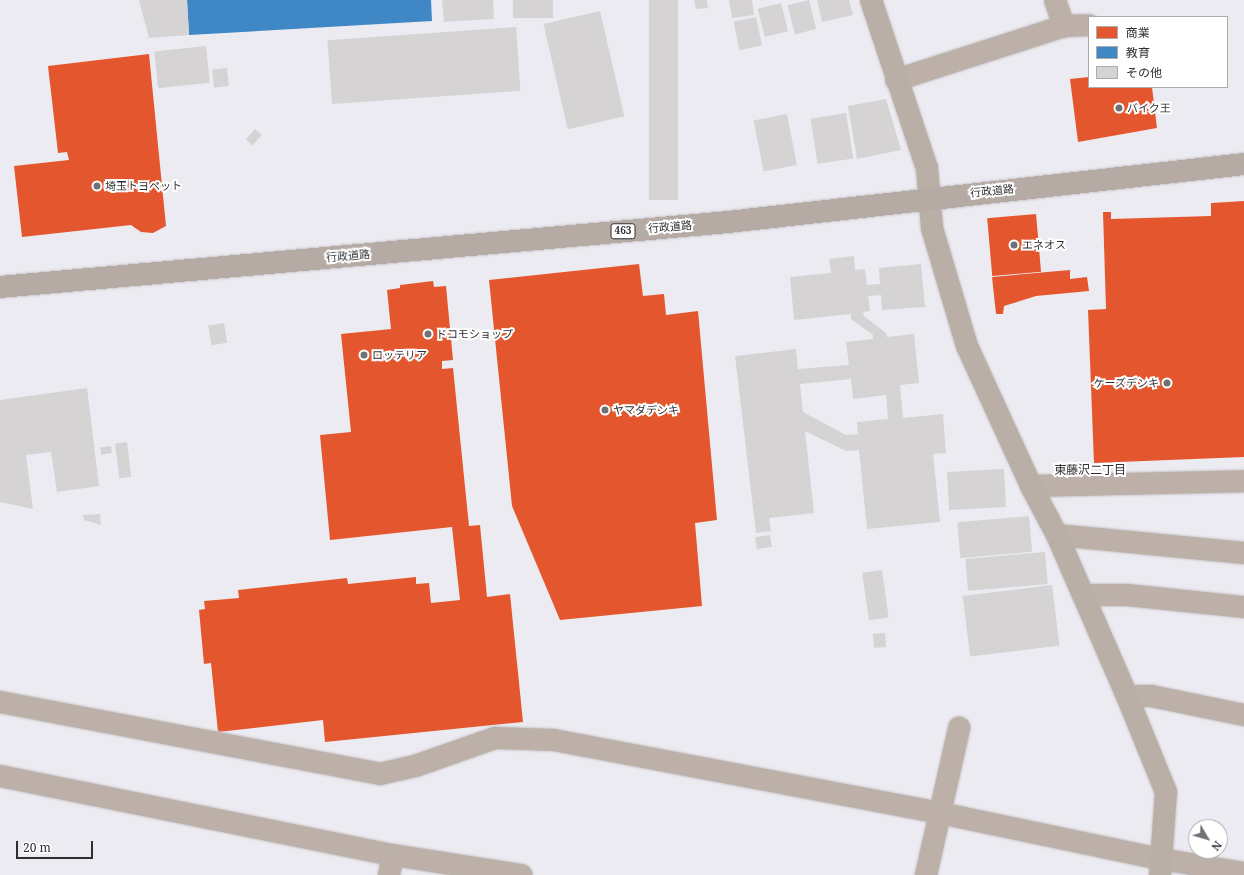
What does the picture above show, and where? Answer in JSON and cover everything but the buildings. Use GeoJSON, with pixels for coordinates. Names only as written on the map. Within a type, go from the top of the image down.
{"type":"FeatureCollection","features":[{"type":"Feature","properties":{"kind":"highway","name":"行政道路"},"geometry":{"type":"LineString","coordinates":[[0,286],[728,222],[929,198],[1244,164]]}},
{"type":"Feature","properties":{"kind":"street"},"geometry":{"type":"LineString","coordinates":[[871,0],[926,168],[932,228],[967,346],[1031,486],[1057,535],[1127,696],[1166,792],[1160,867]]}},
{"type":"Feature","properties":{"kind":"street"},"geometry":{"type":"LineString","coordinates":[[1055,0],[1064,26]]}},
{"type":"Feature","properties":{"kind":"street"},"geometry":{"type":"LineString","coordinates":[[896,80],[1064,26],[1088,25]]}},
{"type":"Feature","properties":{"kind":"street"},"geometry":{"type":"LineString","coordinates":[[1031,486],[1244,481]]}},
{"type":"Feature","properties":{"kind":"street"},"geometry":{"type":"LineString","coordinates":[[1057,535],[1244,553]]}},
{"type":"Feature","properties":{"kind":"street"},"geometry":{"type":"LineString","coordinates":[[1083,595],[1127,595],[1244,607]]}},
{"type":"Feature","properties":{"kind":"street"},"geometry":{"type":"LineString","coordinates":[[1127,696],[1151,696],[1244,715]]}},
{"type":"Feature","properties":{"kind":"street"},"geometry":{"type":"LineString","coordinates":[[0,702],[380,774],[418,765],[495,738],[554,740],[940,813],[1160,867],[1244,874]]}},
{"type":"Feature","properties":{"kind":"street"},"geometry":{"type":"LineString","coordinates":[[926,875],[959,728]]}},
{"type":"Feature","properties":{"kind":"street"},"geometry":{"type":"LineString","coordinates":[[0,776],[391,865],[521,875]]}},
{"type":"Feature","properties":{"kind":"place","name":"バイク王"},"geometry":{"type":"Point","coordinates":[1119,108]}},
{"type":"Feature","properties":{"kind":"place","name":"埼玉トヨペット"},"geometry":{"type":"Point","coordinates":[97,186]}},
{"type":"Feature","properties":{"kind":"place","name":"エネオス"},"geometry":{"type":"Point","coordinates":[1014,245]}},
{"type":"Feature","properties":{"kind":"place","name":"ドコモショップ"},"geometry":{"type":"Point","coordinates":[428,334]}},
{"type":"Feature","properties":{"kind":"place","name":"ロッテリア"},"geometry":{"type":"Point","coordinates":[364,355]}},
{"type":"Feature","properties":{"kind":"place","name":"ケーズデンキ"},"geometry":{"type":"Point","coordinates":[1167,383]}},
{"type":"Feature","properties":{"kind":"place","name":"ヤマダデンキ"},"geometry":{"type":"Point","coordinates":[605,410]}},
{"type":"Feature","properties":{"kind":"district","name":"東藤沢二丁目"},"geometry":{"type":"Point","coordinates":[1090,470]}}]}
